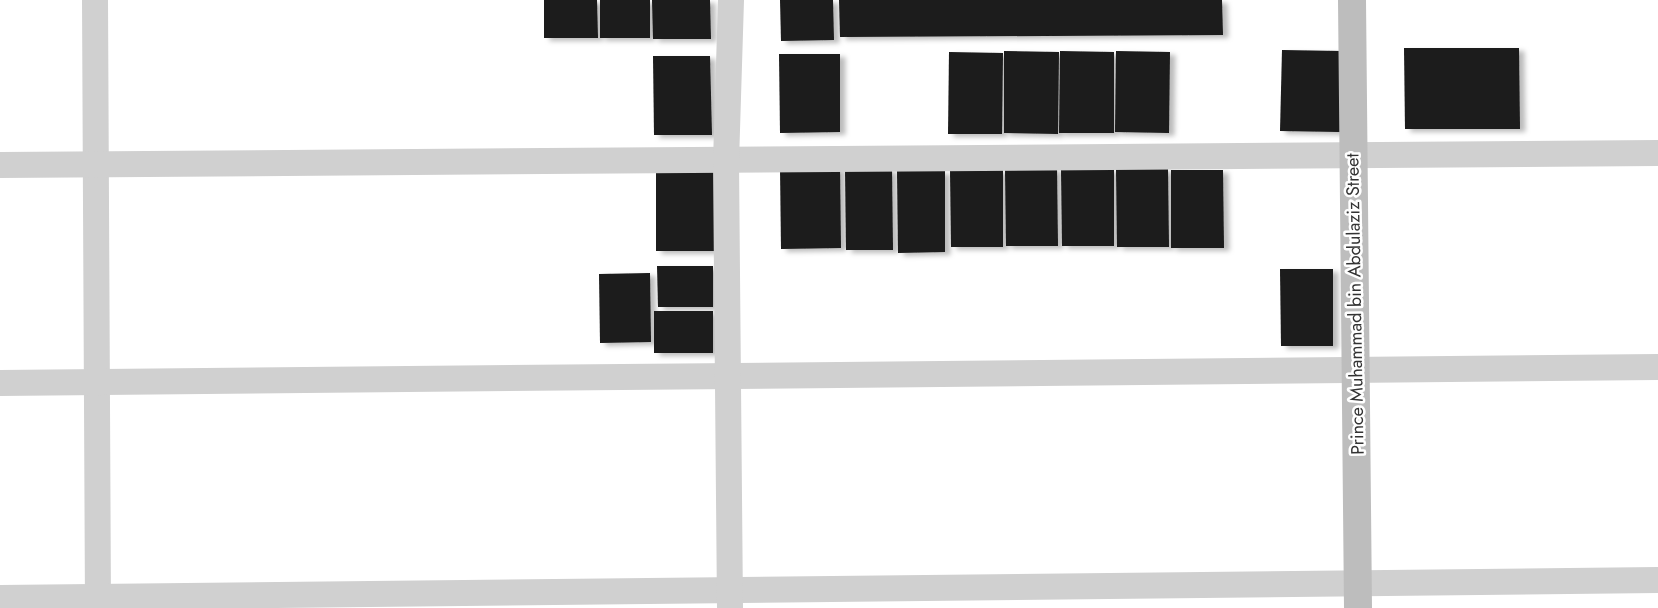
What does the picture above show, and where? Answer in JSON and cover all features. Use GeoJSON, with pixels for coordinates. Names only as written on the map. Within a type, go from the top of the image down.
{"type":"FeatureCollection","features":[{"type":"Feature","properties":{"kind":"main road","name":"Prince Muhammad bin Abdulaziz Street"},"geometry":{"type":"LineString","coordinates":[[1352,0],[1358,596]]}},
{"type":"Feature","properties":{"kind":"street"},"geometry":{"type":"LineString","coordinates":[[95,0],[98,603]]}},
{"type":"Feature","properties":{"kind":"street"},"geometry":{"type":"LineString","coordinates":[[730,598],[726,162],[731,0]]}},
{"type":"Feature","properties":{"kind":"street"},"geometry":{"type":"LineString","coordinates":[[0,166],[726,162],[1658,153]]}},
{"type":"Feature","properties":{"kind":"street"},"geometry":{"type":"LineString","coordinates":[[0,383],[1658,367]]}},
{"type":"Feature","properties":{"kind":"street"},"geometry":{"type":"LineString","coordinates":[[0,598],[98,603],[1358,596],[1658,580]]}},
{"type":"Feature","properties":{"kind":"building"},"geometry":{"type":"Polygon","coordinates":[[[544,0],[597,0],[598,38],[544,38],[544,0]]]}},
{"type":"Feature","properties":{"kind":"building"},"geometry":{"type":"Polygon","coordinates":[[[600,0],[650,0],[650,38],[600,38],[600,0]]]}},
{"type":"Feature","properties":{"kind":"building"},"geometry":{"type":"Polygon","coordinates":[[[652,0],[710,0],[711,39],[653,39],[652,0]]]}},
{"type":"Feature","properties":{"kind":"building"},"geometry":{"type":"Polygon","coordinates":[[[780,0],[833,0],[834,40],[781,41],[780,0]]]}},
{"type":"Feature","properties":{"kind":"building"},"geometry":{"type":"Polygon","coordinates":[[[839,0],[1222,0],[1223,35],[840,37],[839,0]]]}},
{"type":"Feature","properties":{"kind":"building"},"geometry":{"type":"Polygon","coordinates":[[[1404,48],[1519,48],[1520,129],[1405,129],[1404,48]]]}},
{"type":"Feature","properties":{"kind":"building"},"geometry":{"type":"Polygon","coordinates":[[[1282,50],[1342,51],[1340,132],[1280,131],[1282,50]]]}},
{"type":"Feature","properties":{"kind":"building"},"geometry":{"type":"Polygon","coordinates":[[[1004,51],[1059,52],[1058,134],[1004,133],[1004,51]]]}},
{"type":"Feature","properties":{"kind":"building"},"geometry":{"type":"Polygon","coordinates":[[[1060,51],[1114,52],[1114,133],[1059,133],[1060,51]]]}},
{"type":"Feature","properties":{"kind":"building"},"geometry":{"type":"Polygon","coordinates":[[[1116,51],[1170,52],[1169,133],[1115,132],[1116,51]]]}},
{"type":"Feature","properties":{"kind":"building"},"geometry":{"type":"Polygon","coordinates":[[[949,52],[1003,53],[1002,134],[948,134],[949,52]]]}},
{"type":"Feature","properties":{"kind":"building"},"geometry":{"type":"Polygon","coordinates":[[[779,54],[840,54],[840,132],[780,133],[779,54]]]}},
{"type":"Feature","properties":{"kind":"building"},"geometry":{"type":"Polygon","coordinates":[[[653,56],[710,56],[712,135],[654,135],[653,56]]]}},
{"type":"Feature","properties":{"kind":"building"},"geometry":{"type":"Polygon","coordinates":[[[840,167],[841,248],[781,249],[780,168],[840,167]]]}},
{"type":"Feature","properties":{"kind":"building"},"geometry":{"type":"Polygon","coordinates":[[[1057,168],[1058,246],[1006,246],[1005,169],[1057,168]]]}},
{"type":"Feature","properties":{"kind":"building"},"geometry":{"type":"Polygon","coordinates":[[[656,169],[715,169],[715,251],[656,251],[656,169]]]}},
{"type":"Feature","properties":{"kind":"building"},"geometry":{"type":"Polygon","coordinates":[[[845,169],[892,169],[893,250],[846,250],[845,169]]]}},
{"type":"Feature","properties":{"kind":"building"},"geometry":{"type":"Polygon","coordinates":[[[1061,169],[1114,169],[1114,246],[1062,246],[1061,169]]]}},
{"type":"Feature","properties":{"kind":"building"},"geometry":{"type":"Polygon","coordinates":[[[1116,169],[1168,169],[1169,247],[1117,247],[1116,169]]]}},
{"type":"Feature","properties":{"kind":"building"},"geometry":{"type":"Polygon","coordinates":[[[950,170],[1003,170],[1003,247],[951,247],[950,170]]]}},
{"type":"Feature","properties":{"kind":"building"},"geometry":{"type":"Polygon","coordinates":[[[1171,170],[1223,170],[1224,248],[1171,248],[1171,170]]]}},
{"type":"Feature","properties":{"kind":"building"},"geometry":{"type":"Polygon","coordinates":[[[897,171],[945,171],[945,252],[898,253],[897,171]]]}},
{"type":"Feature","properties":{"kind":"building"},"geometry":{"type":"Polygon","coordinates":[[[657,266],[713,266],[713,307],[658,307],[657,266]]]}},
{"type":"Feature","properties":{"kind":"building"},"geometry":{"type":"Polygon","coordinates":[[[1280,269],[1333,269],[1333,346],[1281,346],[1280,269]]]}},
{"type":"Feature","properties":{"kind":"building"},"geometry":{"type":"Polygon","coordinates":[[[650,273],[651,342],[600,343],[599,274],[650,273]]]}},
{"type":"Feature","properties":{"kind":"building"},"geometry":{"type":"Polygon","coordinates":[[[654,311],[713,311],[713,353],[654,353],[654,311]]]}}]}
